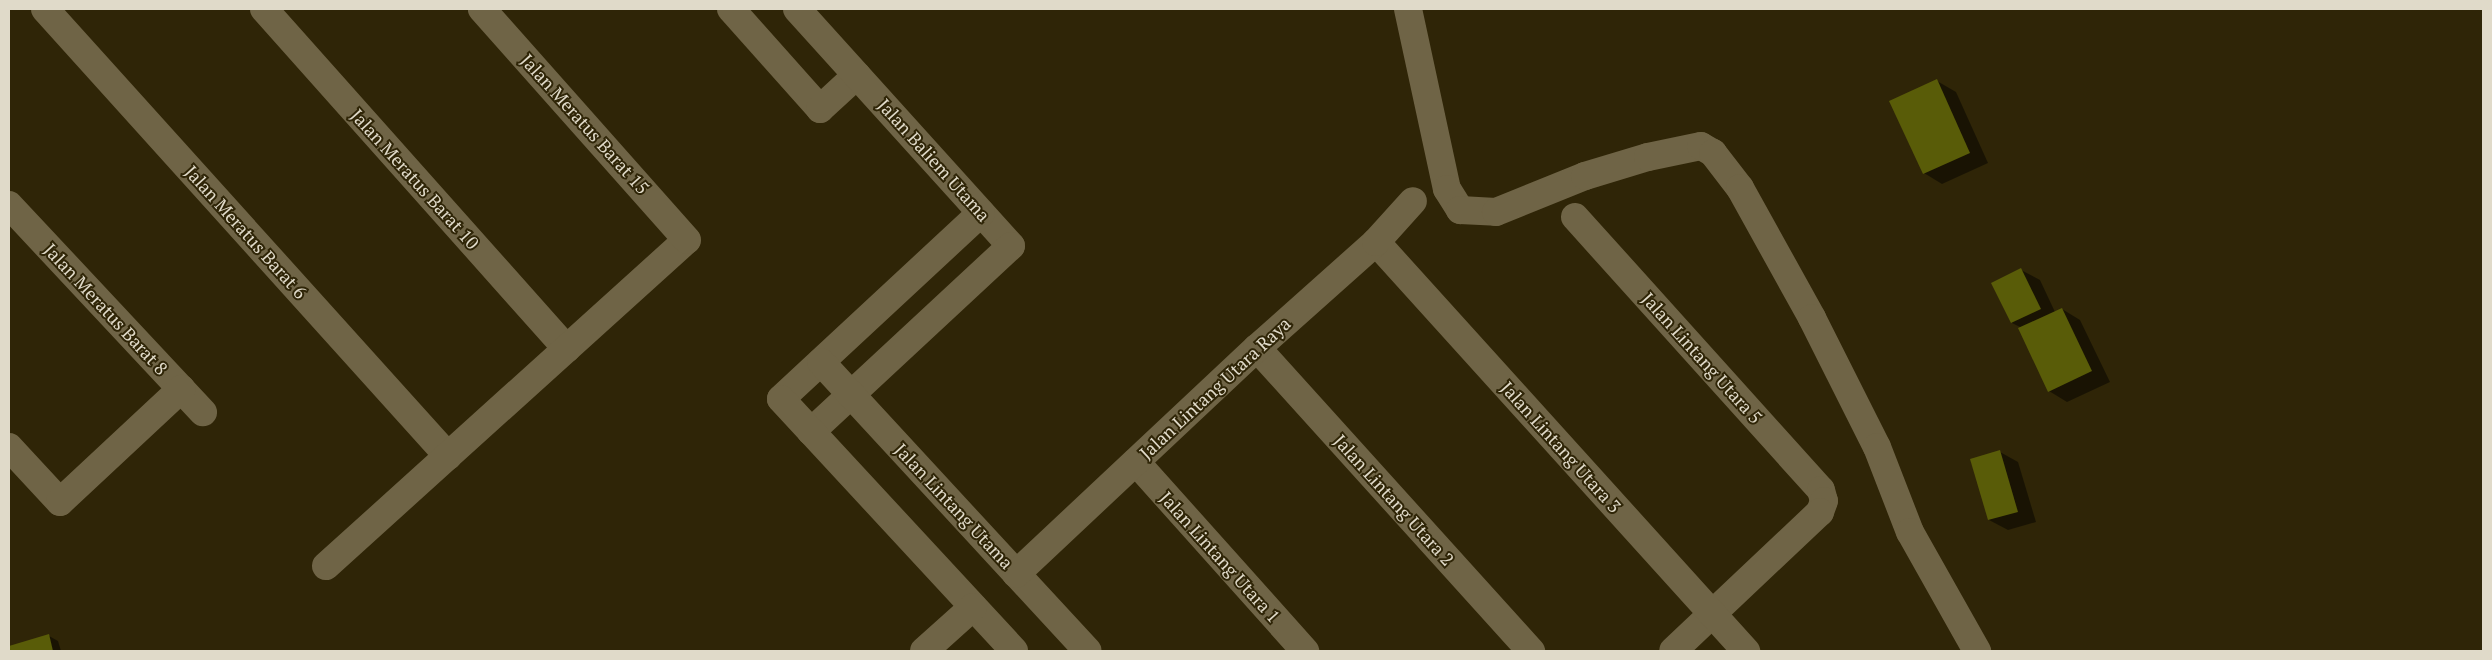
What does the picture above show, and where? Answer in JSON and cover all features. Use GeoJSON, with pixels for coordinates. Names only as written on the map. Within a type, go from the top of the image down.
{"type":"FeatureCollection","features":[{"type":"Feature","properties":{"kind":"street","name":"Jalan Meratus Barat 6"},"geometry":{"type":"LineString","coordinates":[[45,9],[448,456]]}},
{"type":"Feature","properties":{"kind":"street","name":"Jalan Meratus Barat 10"},"geometry":{"type":"LineString","coordinates":[[264,9],[567,350]]}},
{"type":"Feature","properties":{"kind":"street","name":"Jalan Meratus Barat 15"},"geometry":{"type":"LineString","coordinates":[[482,9],[687,240],[567,350]]}},
{"type":"Feature","properties":{"kind":"street"},"geometry":{"type":"LineString","coordinates":[[731,9],[820,109],[857,75]]}},
{"type":"Feature","properties":{"kind":"street","name":"Jalan Baliem Utama"},"geometry":{"type":"LineString","coordinates":[[797,9],[1011,246],[851,395]]}},
{"type":"Feature","properties":{"kind":"street"},"geometry":{"type":"LineString","coordinates":[[1408,9],[1447,189],[1460,210],[1496,212],[1585,176],[1648,157],[1701,146],[1712,153],[1740,188],[1812,318],[1877,447],[1910,532],[1977,651]]}},
{"type":"Feature","properties":{"kind":"street","name":"Jalan Lintang Utara Raya"},"geometry":{"type":"LineString","coordinates":[[1016,574],[1257,348],[1376,242],[1413,201]]}},
{"type":"Feature","properties":{"kind":"street","name":"Jalan Meratus Barat 8"},"geometry":{"type":"LineString","coordinates":[[9,205],[203,412]]}},
{"type":"Feature","properties":{"kind":"street"},"geometry":{"type":"LineString","coordinates":[[981,213],[781,399],[1014,651]]}},
{"type":"Feature","properties":{"kind":"street","name":"Jalan Lintang Utara 5"},"geometry":{"type":"LineString","coordinates":[[1575,217],[1821,490],[1824,501],[1820,512],[1712,615]]}},
{"type":"Feature","properties":{"kind":"street","name":"Jalan Lintang Utara 3"},"geometry":{"type":"LineString","coordinates":[[1376,242],[1746,651]]}},
{"type":"Feature","properties":{"kind":"street","name":"Jalan Lintang Utara 2"},"geometry":{"type":"LineString","coordinates":[[1257,348],[1531,651]]}},
{"type":"Feature","properties":{"kind":"street"},"geometry":{"type":"LineString","coordinates":[[326,566],[567,350]]}},
{"type":"Feature","properties":{"kind":"street","name":"Jalan Lintang Utama"},"geometry":{"type":"LineString","coordinates":[[821,362],[1088,651]]}},
{"type":"Feature","properties":{"kind":"street"},"geometry":{"type":"LineString","coordinates":[[9,447],[60,502],[181,389]]}},
{"type":"Feature","properties":{"kind":"street"},"geometry":{"type":"LineString","coordinates":[[811,432],[851,395]]}},
{"type":"Feature","properties":{"kind":"street","name":"Jalan Lintang Utara 1"},"geometry":{"type":"LineString","coordinates":[[1136,462],[1305,651]]}},
{"type":"Feature","properties":{"kind":"street"},"geometry":{"type":"LineString","coordinates":[[924,651],[973,607]]}},
{"type":"Feature","properties":{"kind":"street"},"geometry":{"type":"LineString","coordinates":[[1673,651],[1712,615]]}},
{"type":"Feature","properties":{"kind":"building"},"geometry":{"type":"Polygon","coordinates":[[[1937,79],[1970,153],[1923,174],[1889,101],[1937,79]]]}},
{"type":"Feature","properties":{"kind":"building"},"geometry":{"type":"Polygon","coordinates":[[[2021,268],[2041,309],[2011,323],[1991,283],[2021,268]]]}},
{"type":"Feature","properties":{"kind":"building"},"geometry":{"type":"Polygon","coordinates":[[[2062,308],[2092,371],[2048,392],[2018,328],[2062,308]]]}},
{"type":"Feature","properties":{"kind":"building"},"geometry":{"type":"Polygon","coordinates":[[[2000,450],[2018,512],[1988,520],[1970,459],[2000,450]]]}},
{"type":"Feature","properties":{"kind":"building"},"geometry":{"type":"Polygon","coordinates":[[[49,634],[53,651],[9,651],[9,646],[49,634]]]}}]}
